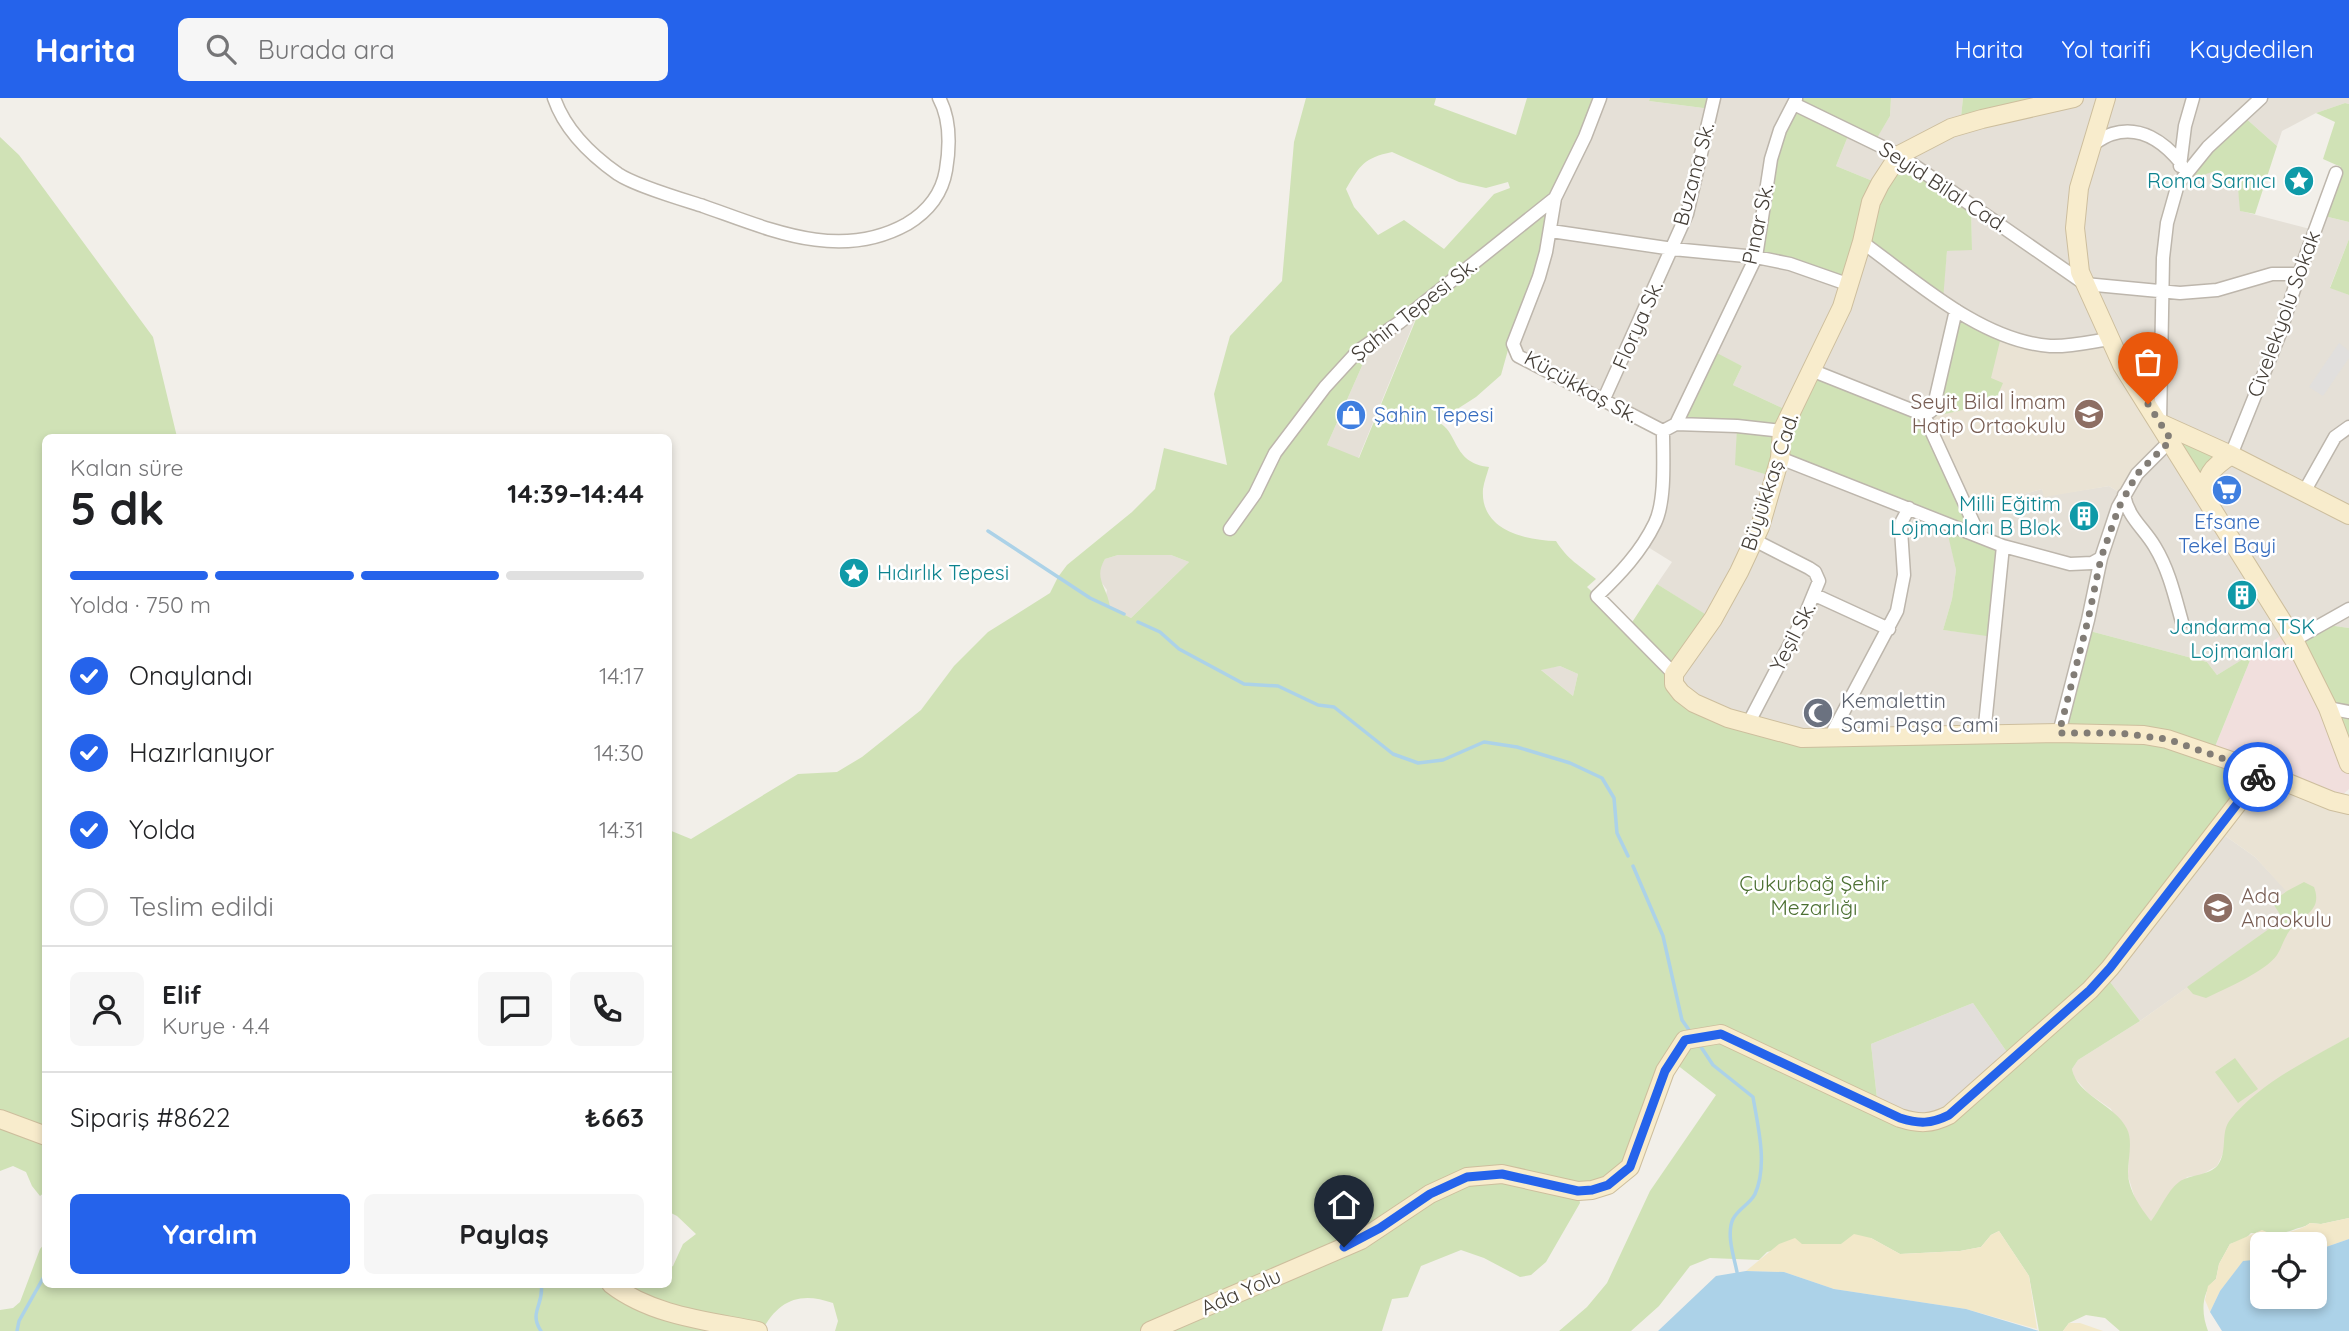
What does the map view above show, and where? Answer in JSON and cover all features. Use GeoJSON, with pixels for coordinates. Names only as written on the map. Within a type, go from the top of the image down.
{"type":"FeatureCollection","features":[{"type":"Feature","properties":{"kind":"street"},"geometry":{"type":"LineString","coordinates":[[554,98],[558,111],[570,129],[596,156],[621,176],[780,234],[836,242],[869,240],[899,228],[920,216],[937,197],[945,176],[950,148],[944,106],[939,98]]}},
{"type":"Feature","properties":{"kind":"street","name":"Buzana Sk."},"geometry":{"type":"LineString","coordinates":[[1673,249],[1687,214],[1714,98]]}},
{"type":"Feature","properties":{"kind":"street"},"geometry":{"type":"LineString","coordinates":[[1899,155],[1951,128],[2074,98]]}},
{"type":"Feature","properties":{"kind":"street"},"geometry":{"type":"LineString","coordinates":[[2106,98],[2079,188],[2075,228],[2080,272],[2122,365],[2294,640],[2328,708],[2349,764]]}},
{"type":"Feature","properties":{"kind":"street"},"geometry":{"type":"LineString","coordinates":[[2160,423],[2162,290],[2167,223],[2178,184],[2185,126],[2193,98]]}},
{"type":"Feature","properties":{"kind":"street"},"geometry":{"type":"LineString","coordinates":[[2178,184],[2208,147],[2260,98]]}},
{"type":"Feature","properties":{"kind":"street","name":"Şahin Tepesi Sk."},"geometry":{"type":"LineString","coordinates":[[1230,529],[1255,494],[1275,453],[1325,387],[1358,351],[1399,323],[1555,198],[1585,137],[1595,100]]}},
{"type":"Feature","properties":{"kind":"street","name":"Seyid Bilal Cad."},"geometry":{"type":"LineString","coordinates":[[1795,101],[1899,155],[1991,216],[2085,284]]}},
{"type":"Feature","properties":{"kind":"street","name":"Pınar Sk."},"geometry":{"type":"LineString","coordinates":[[1676,424],[1756,257],[1771,159],[1780,130],[1795,101]]}},
{"type":"Feature","properties":{"kind":"street"},"geometry":{"type":"LineString","coordinates":[[2092,145],[2112,134],[2133,132],[2161,142],[2181,163]]}},
{"type":"Feature","properties":{"kind":"street","name":"Büyükkaş Cad."},"geometry":{"type":"LineString","coordinates":[[1674,674],[1713,619],[1760,527],[1780,458],[1782,431],[1837,319],[1863,242],[1871,202],[1899,155]]}},
{"type":"Feature","properties":{"kind":"street","name":"Civelekyolu Sokak"},"geometry":{"type":"LineString","coordinates":[[2231,455],[2280,336],[2299,274],[2336,173]]}},
{"type":"Feature","properties":{"kind":"street","name":"Küçükkaş Sk."},"geometry":{"type":"LineString","coordinates":[[1555,198],[1539,277],[1513,344],[1518,356],[1663,431],[1676,424]]}},
{"type":"Feature","properties":{"kind":"street"},"geometry":{"type":"LineString","coordinates":[[1550,230],[1673,249],[1756,257],[1802,268],[1850,285]]}},
{"type":"Feature","properties":{"kind":"street"},"geometry":{"type":"LineString","coordinates":[[1863,242],[1956,310],[2002,333],[2030,343],[2053,346],[2109,340]]}},
{"type":"Feature","properties":{"kind":"street","name":"Florya Sk."},"geometry":{"type":"LineString","coordinates":[[1603,401],[1673,249]]}},
{"type":"Feature","properties":{"kind":"street"},"geometry":{"type":"LineString","coordinates":[[2085,284],[2180,293],[2217,290],[2272,274],[2299,274]]}},
{"type":"Feature","properties":{"kind":"street"},"geometry":{"type":"LineString","coordinates":[[1924,415],[1931,411],[1956,310]]}},
{"type":"Feature","properties":{"kind":"street"},"geometry":{"type":"LineString","coordinates":[[1811,370],[1924,415],[1979,535]]}},
{"type":"Feature","properties":{"kind":"street"},"geometry":{"type":"LineString","coordinates":[[2160,423],[2231,455],[2349,516]]}},
{"type":"Feature","properties":{"kind":"street"},"geometry":{"type":"LineString","coordinates":[[1676,424],[1782,431]]}},
{"type":"Feature","properties":{"kind":"street"},"geometry":{"type":"LineString","coordinates":[[2304,492],[2335,438],[2349,427]]}},
{"type":"Feature","properties":{"kind":"street"},"geometry":{"type":"LineString","coordinates":[[1663,431],[1663,478],[1656,521],[1633,559],[1597,596],[1674,674],[1674,684],[1694,704],[1748,724],[1802,738],[2118,733],[2167,739],[2256,769],[2327,799],[2349,805]]}},
{"type":"Feature","properties":{"kind":"street"},"geometry":{"type":"LineString","coordinates":[[2059,733],[2101,558],[2124,495],[2137,474],[2171,440]]}},
{"type":"Feature","properties":{"kind":"street"},"geometry":{"type":"LineString","coordinates":[[2208,500],[2205,486],[2208,475],[2217,464],[2231,455]]}},
{"type":"Feature","properties":{"kind":"street"},"geometry":{"type":"LineString","coordinates":[[1780,458],[2003,546],[2070,564],[2092,563],[2101,558]]}},
{"type":"Feature","properties":{"kind":"street"},"geometry":{"type":"LineString","coordinates":[[2124,495],[2127,509],[2155,547],[2171,582],[2182,621]]}},
{"type":"Feature","properties":{"kind":"street"},"geometry":{"type":"LineString","coordinates":[[1829,739],[1889,629],[1902,593],[1904,557],[1901,530],[1902,521],[1909,508]]}},
{"type":"Feature","properties":{"kind":"street","name":"Yeşil Sk."},"geometry":{"type":"LineString","coordinates":[[1748,724],[1815,595],[1819,581],[1815,572],[1754,540]]}},
{"type":"Feature","properties":{"kind":"street"},"geometry":{"type":"LineString","coordinates":[[1984,735],[2003,546]]}},
{"type":"Feature","properties":{"kind":"street"},"geometry":{"type":"LineString","coordinates":[[1815,595],[1889,629]]}},
{"type":"Feature","properties":{"kind":"street"},"geometry":{"type":"LineString","coordinates":[[2294,640],[2349,609]]}},
{"type":"Feature","properties":{"kind":"street"},"geometry":{"type":"LineString","coordinates":[[2328,708],[2349,712]]}},
{"type":"Feature","properties":{"kind":"street","name":"Ada Yolu"},"geometry":{"type":"LineString","coordinates":[[1150,1331],[1361,1240],[1430,1194],[1467,1177],[1502,1174],[1578,1191],[1608,1185],[1630,1167],[1665,1071],[1685,1040],[1721,1034],[1900,1118],[1914,1122],[1927,1124],[1949,1115],[2090,990],[2110,968],[2256,769]]}},
{"type":"Feature","properties":{"kind":"street"},"geometry":{"type":"LineString","coordinates":[[2327,799],[2341,796],[2349,789]]}},
{"type":"Feature","properties":{"kind":"street"},"geometry":{"type":"LineString","coordinates":[[0,1119],[42,1135]]}},
{"type":"Feature","properties":{"kind":"street"},"geometry":{"type":"LineString","coordinates":[[617,1288],[629,1297],[656,1308],[758,1331]]}},
{"type":"Feature","properties":{"kind":"shaded area"},"geometry":{"type":"Polygon","coordinates":[[[1600,98],[1650,98],[1649,101],[1711,109],[1714,98],[1797,98],[1780,130],[1771,159],[1756,257],[1790,264],[1849,285],[1862,242],[1942,300],[1947,251],[1972,249],[1971,202],[1900,155],[1880,184],[1836,166],[1850,131],[1874,142],[1890,116],[1891,98],[1963,98],[1960,126],[2034,107],[2028,98],[2349,98],[2349,104],[2316,113],[2282,131],[2277,146],[2242,115],[2208,147],[2179,183],[2211,172],[2238,189],[2241,211],[2314,230],[2320,215],[2349,222],[2349,239],[2330,287],[2349,295],[2349,628],[2321,624],[2294,640],[2289,632],[2217,675],[2207,662],[2086,630],[2059,733],[1802,738],[1728,718],[1694,703],[1674,684],[1674,674],[1712,619],[1657,584],[1672,562],[1643,544],[1656,521],[1663,478],[1663,431],[1518,356],[1513,344],[1539,277],[1555,198],[1585,137],[1600,98]],[[1957,311],[1935,401],[1931,411],[1924,415],[1812,371],[1791,412],[1733,385],[1742,366],[1711,351],[1676,424],[1737,426],[1736,465],[1774,477],[1780,458],[1946,522],[1956,570],[1952,599],[1943,630],[1994,636],[2003,546],[1979,535],[1968,510],[2042,489],[2045,496],[2109,486],[2124,495],[2171,440],[2207,497],[2205,486],[2208,475],[2230,455],[2160,423],[2109,340],[2053,346],[2030,343],[1957,311]]]}},
{"type":"Feature","properties":{"kind":"shaded area"},"geometry":{"type":"Polygon","coordinates":[[[1421,305],[1358,459],[1327,445],[1373,341],[1421,305]]]}},
{"type":"Feature","properties":{"kind":"shaded area"},"geometry":{"type":"Polygon","coordinates":[[[1956,310],[2030,343],[2109,339],[2171,440],[2124,495],[2109,486],[2044,497],[2042,489],[1968,510],[1924,415],[1931,410],[1956,310]]]}},
{"type":"Feature","properties":{"kind":"shaded area"},"geometry":{"type":"Polygon","coordinates":[[[2339,343],[2349,351],[2349,358],[2323,396],[2309,387],[2339,343]]]}},
{"type":"Feature","properties":{"kind":"shaded area"},"geometry":{"type":"Polygon","coordinates":[[[1118,555],[1171,555],[1189,562],[1131,618],[1104,604],[1107,590],[1099,579],[1099,569],[1105,559],[1118,555]]]}},
{"type":"Feature","properties":{"kind":"shaded area"},"geometry":{"type":"Polygon","coordinates":[[[2289,631],[2349,764],[2349,789],[2341,796],[2212,754],[2253,653],[2289,631]]]}},
{"type":"Feature","properties":{"kind":"shaded area"},"geometry":{"type":"Polygon","coordinates":[[[1560,666],[1578,674],[1573,696],[1540,669],[1560,666]]]}},
{"type":"Feature","properties":{"kind":"shaded area"},"geometry":{"type":"Polygon","coordinates":[[[2262,772],[2349,805],[2349,1037],[2302,1064],[2249,1100],[2217,1166],[2201,1175],[2187,1177],[2151,1221],[2137,1205],[2128,1176],[2129,1149],[2111,1109],[2088,1093],[2074,1077],[2072,1069],[2078,1060],[2140,1021],[2283,919],[2272,902],[2286,891],[2255,857],[2217,830],[2262,772]]]}},
{"type":"Feature","properties":{"kind":"shaded area"},"geometry":{"type":"Polygon","coordinates":[[[2217,830],[2255,857],[2287,891],[2284,919],[2140,1021],[2104,974],[2217,830]]]}},
{"type":"Feature","properties":{"kind":"shaded area"},"geometry":{"type":"Polygon","coordinates":[[[1973,1003],[2011,1058],[1938,1121],[1878,1108],[1871,1044],[1973,1003]]]}},
{"type":"Feature","properties":{"kind":"green space","name":"Çukurbağ Şehir Mezarlığı"},"geometry":{"type":"Polygon","coordinates":[[[1306,98],[1436,98],[1434,105],[1516,135],[1527,98],[1600,98],[1555,198],[1514,347],[1508,350],[1501,375],[1476,397],[1437,422],[1444,426],[1468,459],[1489,467],[1483,489],[1484,503],[1489,514],[1496,523],[1518,535],[1556,541],[1569,558],[1596,579],[1587,587],[1629,627],[1657,584],[1713,619],[1674,674],[1681,693],[1802,738],[2059,733],[2086,630],[2207,662],[2217,675],[2253,653],[2212,754],[2262,772],[2104,974],[2140,1021],[2078,1060],[2072,1069],[2081,1086],[2114,1113],[2127,1129],[2130,1139],[2130,1185],[2151,1221],[2179,1182],[2210,1171],[2218,1165],[2223,1154],[2227,1125],[2242,1107],[2285,1073],[2349,1037],[2349,1218],[2321,1224],[2310,1223],[2287,1232],[2250,1232],[2245,1239],[2230,1244],[2219,1264],[2216,1279],[2205,1296],[2204,1317],[2208,1331],[2120,1331],[2105,1318],[2086,1315],[2069,1323],[2063,1331],[2039,1331],[2029,1276],[1999,1231],[1991,1235],[1981,1247],[1960,1251],[1900,1254],[1871,1238],[1841,1244],[1801,1244],[1767,1252],[1759,1260],[1710,1258],[1690,1266],[1659,1306],[1631,1331],[1559,1331],[1587,1307],[1607,1283],[1650,1191],[1716,1095],[1672,1061],[1630,1167],[1578,1191],[1580,1203],[1546,1262],[1531,1275],[1520,1277],[1484,1258],[1461,1250],[1421,1266],[1408,1297],[1392,1299],[1382,1331],[835,1331],[838,1321],[833,1303],[821,1299],[800,1298],[783,1305],[768,1320],[762,1331],[0,1331],[0,1310],[13,1308],[20,1302],[42,1247],[42,1288],[672,1288],[672,1266],[683,1244],[696,1234],[672,1214],[672,831],[691,839],[798,774],[837,772],[862,757],[921,710],[954,666],[988,632],[1050,593],[1067,565],[1132,512],[1155,489],[1164,448],[1227,465],[1214,394],[1230,336],[1282,281],[1294,142],[1306,98]],[[1392,152],[1375,157],[1364,164],[1346,189],[1354,207],[1378,235],[1404,220],[1444,249],[1494,194],[1510,188],[1508,182],[1486,188],[1459,182],[1392,152]],[[1421,307],[1373,341],[1327,445],[1359,458],[1421,307]],[[1118,555],[1105,559],[1100,572],[1110,607],[1131,618],[1189,562],[1171,555],[1118,555]],[[1560,666],[1541,670],[1573,696],[1578,674],[1560,666]],[[1973,1003],[1871,1044],[1878,1108],[1927,1124],[2011,1058],[1973,1003]]]}},
{"type":"Feature","properties":{"kind":"green space"},"geometry":{"type":"Polygon","coordinates":[[[1650,98],[1714,98],[1711,109],[1649,101],[1650,98]]]}},
{"type":"Feature","properties":{"kind":"green space"},"geometry":{"type":"Polygon","coordinates":[[[1797,98],[1891,98],[1890,116],[1874,143],[1850,131],[1836,166],[1880,184],[1899,155],[1971,203],[1972,250],[1947,251],[1943,300],[1863,242],[1850,285],[1756,257],[1771,159],[1797,98]]]}},
{"type":"Feature","properties":{"kind":"green space"},"geometry":{"type":"Polygon","coordinates":[[[1963,98],[2028,98],[2035,107],[1960,126],[1963,98]]]}},
{"type":"Feature","properties":{"kind":"green space"},"geometry":{"type":"Polygon","coordinates":[[[2349,104],[2349,222],[2320,215],[2336,173],[2341,167],[2323,159],[2335,122],[2316,113],[2349,104]]]}},
{"type":"Feature","properties":{"kind":"green space"},"geometry":{"type":"Polygon","coordinates":[[[2242,115],[2277,146],[2255,214],[2240,211],[2238,189],[2212,172],[2178,184],[2242,115]]]}},
{"type":"Feature","properties":{"kind":"green space"},"geometry":{"type":"Polygon","coordinates":[[[0,137],[19,155],[153,337],[176,434],[42,434],[42,1194],[40,1196],[32,1186],[26,1172],[13,1166],[0,1171],[0,137]]]}},
{"type":"Feature","properties":{"kind":"green space"},"geometry":{"type":"Polygon","coordinates":[[[2349,239],[2349,295],[2330,288],[2349,239]]]}},
{"type":"Feature","properties":{"kind":"green space"},"geometry":{"type":"Polygon","coordinates":[[[1956,310],[2002,333],[1991,378],[2003,383],[1997,397],[1985,405],[1936,416],[1931,411],[1956,310]]]}},
{"type":"Feature","properties":{"kind":"green space"},"geometry":{"type":"Polygon","coordinates":[[[1711,350],[1742,366],[1733,385],[1791,412],[1811,370],[1924,415],[1979,535],[2003,546],[1994,637],[1943,630],[1952,599],[1956,570],[1945,522],[1780,458],[1774,477],[1735,465],[1737,426],[1676,424],[1711,350]]]}},
{"type":"Feature","properties":{"kind":"green space"},"geometry":{"type":"Polygon","coordinates":[[[2160,423],[2231,455],[2205,486],[2160,423]]]}},
{"type":"Feature","properties":{"kind":"green space"},"geometry":{"type":"Polygon","coordinates":[[[2321,624],[2349,628],[2349,764],[2294,640],[2321,624]]]}},
{"type":"Feature","properties":{"kind":"green space"},"geometry":{"type":"Polygon","coordinates":[[[2304,882],[2314,887],[2314,907],[2290,930],[2272,961],[2206,998],[2193,994],[2187,987],[2283,919],[2272,902],[2304,882]]]}},
{"type":"Feature","properties":{"kind":"green space"},"geometry":{"type":"Polygon","coordinates":[[[2235,1058],[2258,1089],[2238,1103],[2215,1072],[2235,1058]]]}},
{"type":"Feature","properties":{"kind":"sand"},"geometry":{"type":"Polygon","coordinates":[[[2349,1218],[2349,1239],[2327,1247],[2327,1232],[2289,1232],[2310,1223],[2321,1224],[2349,1218]]]}},
{"type":"Feature","properties":{"kind":"sand"},"geometry":{"type":"Polygon","coordinates":[[[1999,1231],[2029,1276],[2037,1329],[1966,1309],[1834,1289],[1784,1272],[1746,1271],[1779,1244],[1795,1238],[1802,1244],[1841,1244],[1854,1234],[1871,1238],[1900,1254],[1960,1251],[1981,1247],[1991,1235],[1999,1231]]]}},
{"type":"Feature","properties":{"kind":"sand"},"geometry":{"type":"Polygon","coordinates":[[[2250,1235],[2250,1261],[2243,1262],[2220,1291],[2210,1312],[2205,1300],[2208,1286],[2216,1279],[2219,1264],[2230,1244],[2250,1235]]]}},
{"type":"Feature","properties":{"kind":"sand"},"geometry":{"type":"Polygon","coordinates":[[[2069,1323],[2080,1323],[2103,1331],[2063,1331],[2069,1323]]]}},
{"type":"Feature","properties":{"kind":"water"},"geometry":{"type":"Polygon","coordinates":[[[2349,1239],[2349,1331],[2222,1331],[2210,1312],[2220,1291],[2243,1261],[2250,1260],[2250,1309],[2327,1309],[2327,1247],[2349,1239]]]}},
{"type":"Feature","properties":{"kind":"water"},"geometry":{"type":"Polygon","coordinates":[[[1746,1271],[1784,1272],[1834,1289],[1966,1309],[2039,1331],[1658,1331],[1716,1276],[1746,1271]]]}},
{"type":"Feature","properties":{"kind":"waterway"},"geometry":{"type":"LineString","coordinates":[[988,531],[1090,598],[1124,614]]}},
{"type":"Feature","properties":{"kind":"waterway"},"geometry":{"type":"LineString","coordinates":[[1138,622],[1160,632],[1179,649],[1244,684],[1278,686],[1318,705],[1334,707],[1393,754],[1418,763],[1443,760],[1484,742],[1517,747],[1570,763],[1602,778],[1614,798],[1617,833],[1628,856]]}},
{"type":"Feature","properties":{"kind":"waterway"},"geometry":{"type":"LineString","coordinates":[[1633,866],[1663,936],[1682,1020],[1689,1030]]}},
{"type":"Feature","properties":{"kind":"waterway"},"geometry":{"type":"LineString","coordinates":[[1701,1047],[1713,1065],[1753,1097],[1759,1133],[1759,1183],[1753,1198],[1735,1215],[1731,1225],[1731,1246],[1737,1272]]}},
{"type":"Feature","properties":{"kind":"waterway"},"geometry":{"type":"LineString","coordinates":[[17,1331],[19,1321],[42,1280]]}},
{"type":"Feature","properties":{"kind":"waterway"},"geometry":{"type":"LineString","coordinates":[[541,1331],[536,1313],[542,1288]]}},
{"type":"Feature","properties":{"kind":"way so far"},"geometry":{"type":"LineString","coordinates":[[2148,404],[2171,440],[2137,474],[2119,507],[2101,558],[2059,733],[2118,733],[2167,739],[2262,772],[2258,777]]}},
{"type":"Feature","properties":{"kind":"place","name":"Roma Sarnıcı"},"geometry":{"type":"Point","coordinates":[2299,181]}},
{"type":"Feature","properties":{"kind":"place","name":"Seyit Bilal İmam Hatip Ortaokulu"},"geometry":{"type":"Point","coordinates":[2089,414]}},
{"type":"Feature","properties":{"kind":"place","name":"Şahin Tepesi"},"geometry":{"type":"Point","coordinates":[1351,415]}},
{"type":"Feature","properties":{"kind":"place","name":"Efsane Tekel Bayi"},"geometry":{"type":"Point","coordinates":[2227,490]}},
{"type":"Feature","properties":{"kind":"place","name":"Milli Eğitim Lojmanları B Blok"},"geometry":{"type":"Point","coordinates":[2084,516]}},
{"type":"Feature","properties":{"kind":"place","name":"Hıdırlık Tepesi"},"geometry":{"type":"Point","coordinates":[854,573]}},
{"type":"Feature","properties":{"kind":"place","name":"Jandarma TSK Lojmanları"},"geometry":{"type":"Point","coordinates":[2242,595]}},
{"type":"Feature","properties":{"kind":"place","name":"Kemalettin Sami Paşa Cami"},"geometry":{"type":"Point","coordinates":[1818,713]}},
{"type":"Feature","properties":{"kind":"place","name":"Ada Anaokulu"},"geometry":{"type":"Point","coordinates":[2218,908]}},
{"type":"Feature","properties":{"kind":"route"},"geometry":{"type":"LineString","coordinates":[[1344,1247],[1361,1240],[1430,1194],[1467,1177],[1502,1174],[1578,1191],[1608,1185],[1630,1167],[1665,1071],[1685,1040],[1721,1034],[1900,1118],[1927,1124],[1938,1121],[1949,1115],[2090,990],[2258,777]]}}]}
